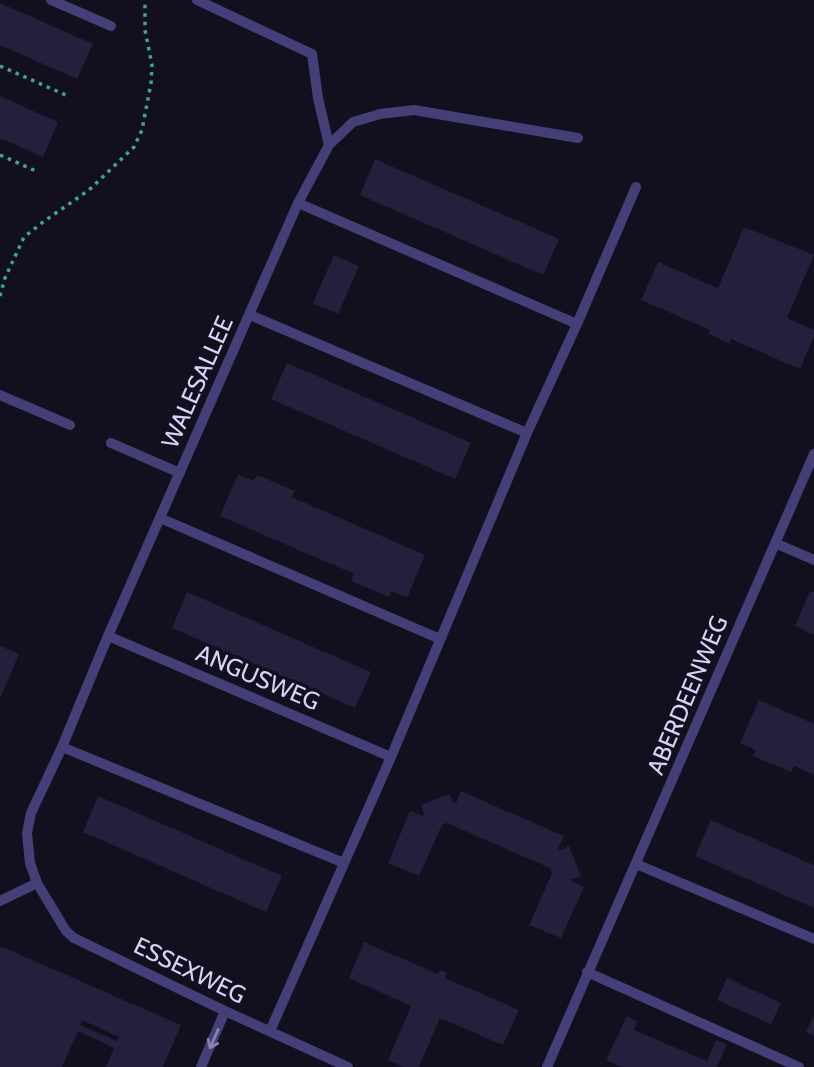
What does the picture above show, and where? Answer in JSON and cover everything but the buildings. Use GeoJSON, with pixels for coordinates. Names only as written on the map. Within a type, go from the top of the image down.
{"type":"FeatureCollection","features":[{"type":"Feature","properties":{"kind":"lane"},"geometry":{"type":"LineString","coordinates":[[51,0],[111,26]]}},
{"type":"Feature","properties":{"kind":"lane"},"geometry":{"type":"LineString","coordinates":[[197,0],[312,54],[318,98],[329,145]]}},
{"type":"Feature","properties":{"kind":"lane","name":"WALESALLEE"},"geometry":{"type":"LineString","coordinates":[[37,883],[30,863],[27,833],[31,813],[298,203],[329,145],[353,121],[414,110],[578,138]]}},
{"type":"Feature","properties":{"kind":"lane"},"geometry":{"type":"LineString","coordinates":[[270,1031],[391,757],[527,433],[636,187]]}},
{"type":"Feature","properties":{"kind":"lane"},"geometry":{"type":"LineString","coordinates":[[298,203],[577,324]]}},
{"type":"Feature","properties":{"kind":"lane"},"geometry":{"type":"LineString","coordinates":[[250,315],[527,433]]}},
{"type":"Feature","properties":{"kind":"lane"},"geometry":{"type":"LineString","coordinates":[[0,394],[70,425]]}},
{"type":"Feature","properties":{"kind":"lane"},"geometry":{"type":"LineString","coordinates":[[111,443],[180,473]]}},
{"type":"Feature","properties":{"kind":"lane","name":"ABERDEENWEG"},"geometry":{"type":"LineString","coordinates":[[547,1067],[814,454]]}},
{"type":"Feature","properties":{"kind":"lane"},"geometry":{"type":"LineString","coordinates":[[160,518],[440,639]]}},
{"type":"Feature","properties":{"kind":"lane"},"geometry":{"type":"LineString","coordinates":[[775,543],[814,560]]}},
{"type":"Feature","properties":{"kind":"lane","name":"ANGUSWEG"},"geometry":{"type":"LineString","coordinates":[[108,636],[391,757]]}},
{"type":"Feature","properties":{"kind":"lane"},"geometry":{"type":"LineString","coordinates":[[62,747],[344,863]]}},
{"type":"Feature","properties":{"kind":"lane"},"geometry":{"type":"LineString","coordinates":[[636,864],[814,939]]}},
{"type":"Feature","properties":{"kind":"lane"},"geometry":{"type":"LineString","coordinates":[[0,901],[37,883]]}},
{"type":"Feature","properties":{"kind":"lane","name":"ESSEXWEG"},"geometry":{"type":"LineString","coordinates":[[37,883],[66,931],[74,938],[348,1067]]}},
{"type":"Feature","properties":{"kind":"lane"},"geometry":{"type":"LineString","coordinates":[[587,972],[799,1067]]}},
{"type":"Feature","properties":{"kind":"lane"},"geometry":{"type":"LineString","coordinates":[[201,1067],[225,1011]]}},
{"type":"Feature","properties":{"kind":"path"},"geometry":{"type":"LineString","coordinates":[[0,296],[5,278],[24,237],[89,190],[134,147],[142,130],[151,83],[152,65],[145,30],[145,0]]}},
{"type":"Feature","properties":{"kind":"path"},"geometry":{"type":"LineString","coordinates":[[0,66],[68,96]]}},
{"type":"Feature","properties":{"kind":"path"},"geometry":{"type":"LineString","coordinates":[[0,155],[36,171]]}}]}
